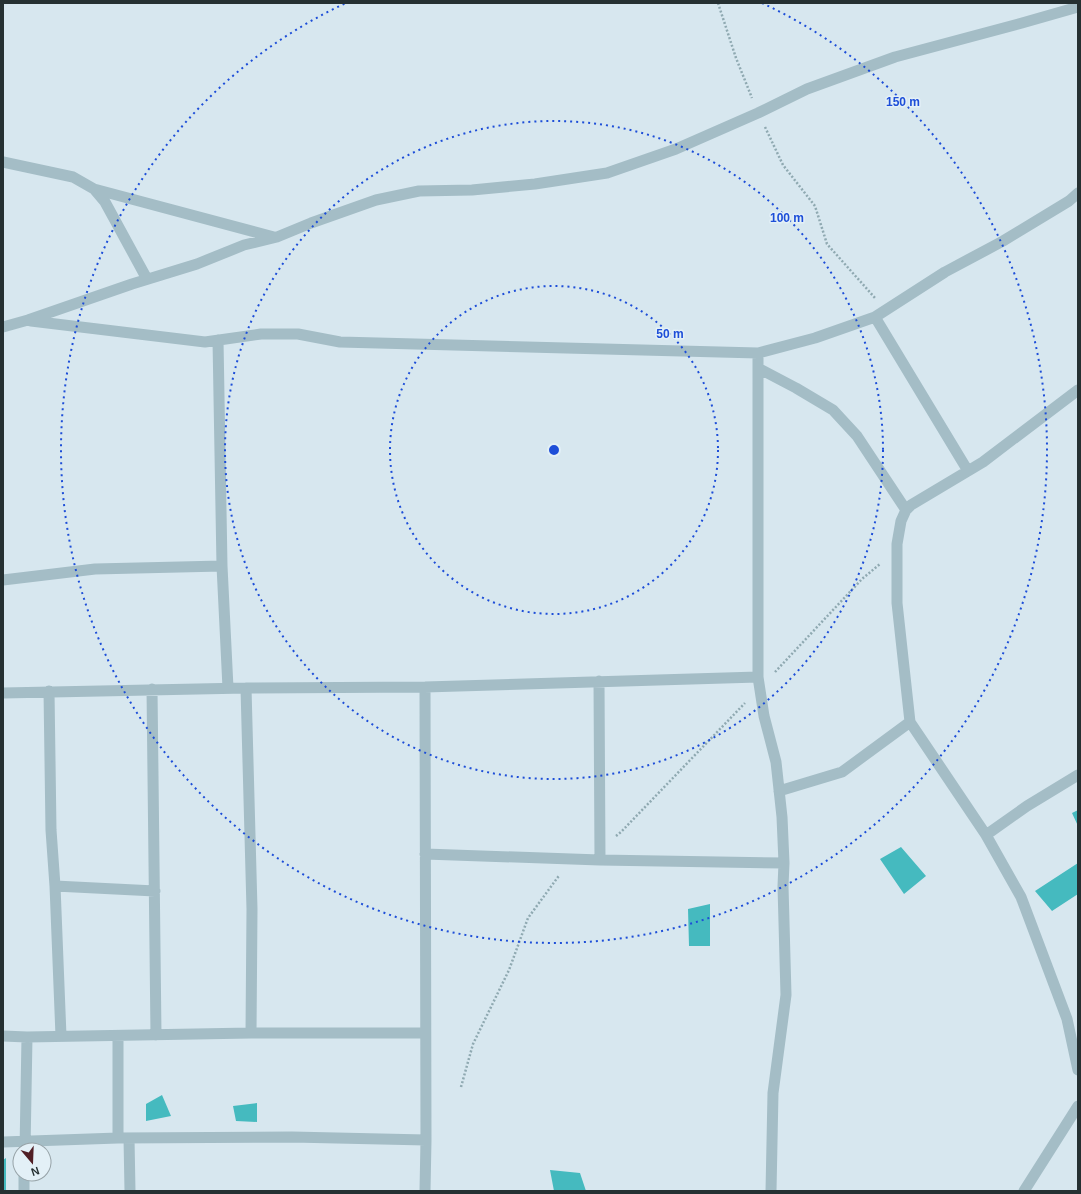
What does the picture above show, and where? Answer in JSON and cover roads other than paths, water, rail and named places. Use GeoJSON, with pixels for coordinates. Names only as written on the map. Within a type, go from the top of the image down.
{"type":"FeatureCollection","features":[{"type":"Feature","properties":{"kind":"street"},"geometry":{"type":"LineString","coordinates":[[3,327],[197,264],[244,245],[277,238],[310,223],[376,200],[419,191],[472,190],[536,184],[607,172],[676,149],[758,113],[807,89],[895,57],[1078,7]]}},
{"type":"Feature","properties":{"kind":"street"},"geometry":{"type":"LineString","coordinates":[[3,162],[73,176],[94,189],[277,238]]}},
{"type":"Feature","properties":{"kind":"street"},"geometry":{"type":"LineString","coordinates":[[94,189],[105,202],[147,279]]}},
{"type":"Feature","properties":{"kind":"street"},"geometry":{"type":"LineString","coordinates":[[28,320],[205,342],[261,334],[298,334],[340,342],[758,353],[815,338],[875,317],[945,272],[1003,240],[1078,194]]}},
{"type":"Feature","properties":{"kind":"street"},"geometry":{"type":"LineString","coordinates":[[875,317],[968,471]]}},
{"type":"Feature","properties":{"kind":"street"},"geometry":{"type":"LineString","coordinates":[[218,340],[222,566],[228,688]]}},
{"type":"Feature","properties":{"kind":"street"},"geometry":{"type":"LineString","coordinates":[[758,353],[758,677],[764,716],[776,762],[779,791],[784,863],[783,886],[786,995],[773,1093],[770,1191]]}},
{"type":"Feature","properties":{"kind":"street"},"geometry":{"type":"LineString","coordinates":[[758,368],[833,410],[857,436],[906,510]]}},
{"type":"Feature","properties":{"kind":"street"},"geometry":{"type":"LineString","coordinates":[[1078,390],[983,462],[911,505],[906,510],[901,521],[897,544],[897,604],[910,722],[986,835],[1021,897],[1067,1019],[1078,1070]]}},
{"type":"Feature","properties":{"kind":"street"},"geometry":{"type":"LineString","coordinates":[[3,580],[95,569],[222,566]]}},
{"type":"Feature","properties":{"kind":"street"},"geometry":{"type":"LineString","coordinates":[[3,693],[152,689],[425,687],[758,677]]}},
{"type":"Feature","properties":{"kind":"street"},"geometry":{"type":"LineString","coordinates":[[599,682],[600,860]]}},
{"type":"Feature","properties":{"kind":"street"},"geometry":{"type":"LineString","coordinates":[[425,687],[425,1191]]}},
{"type":"Feature","properties":{"kind":"street"},"geometry":{"type":"LineString","coordinates":[[246,688],[252,909],[251,1033]]}},
{"type":"Feature","properties":{"kind":"street"},"geometry":{"type":"LineString","coordinates":[[152,689],[156,1035]]}},
{"type":"Feature","properties":{"kind":"street"},"geometry":{"type":"LineString","coordinates":[[49,691],[51,830],[55,886],[61,1036]]}},
{"type":"Feature","properties":{"kind":"street"},"geometry":{"type":"LineString","coordinates":[[779,791],[842,772],[910,722]]}},
{"type":"Feature","properties":{"kind":"street"},"geometry":{"type":"LineString","coordinates":[[986,835],[1027,806],[1078,775]]}},
{"type":"Feature","properties":{"kind":"street"},"geometry":{"type":"LineString","coordinates":[[425,854],[600,860],[784,863]]}},
{"type":"Feature","properties":{"kind":"street"},"geometry":{"type":"LineString","coordinates":[[55,886],[155,890]]}},
{"type":"Feature","properties":{"kind":"street"},"geometry":{"type":"LineString","coordinates":[[3,1036],[118,1036],[251,1033],[425,1033]]}},
{"type":"Feature","properties":{"kind":"street"},"geometry":{"type":"LineString","coordinates":[[118,1036],[124,1138],[130,1191]]}},
{"type":"Feature","properties":{"kind":"street"},"geometry":{"type":"LineString","coordinates":[[25,1142],[27,1037]]}},
{"type":"Feature","properties":{"kind":"street"},"geometry":{"type":"LineString","coordinates":[[1024,1191],[1078,1106]]}},
{"type":"Feature","properties":{"kind":"street"},"geometry":{"type":"LineString","coordinates":[[52,1144],[124,1138],[292,1137],[426,1140]]}}]}
